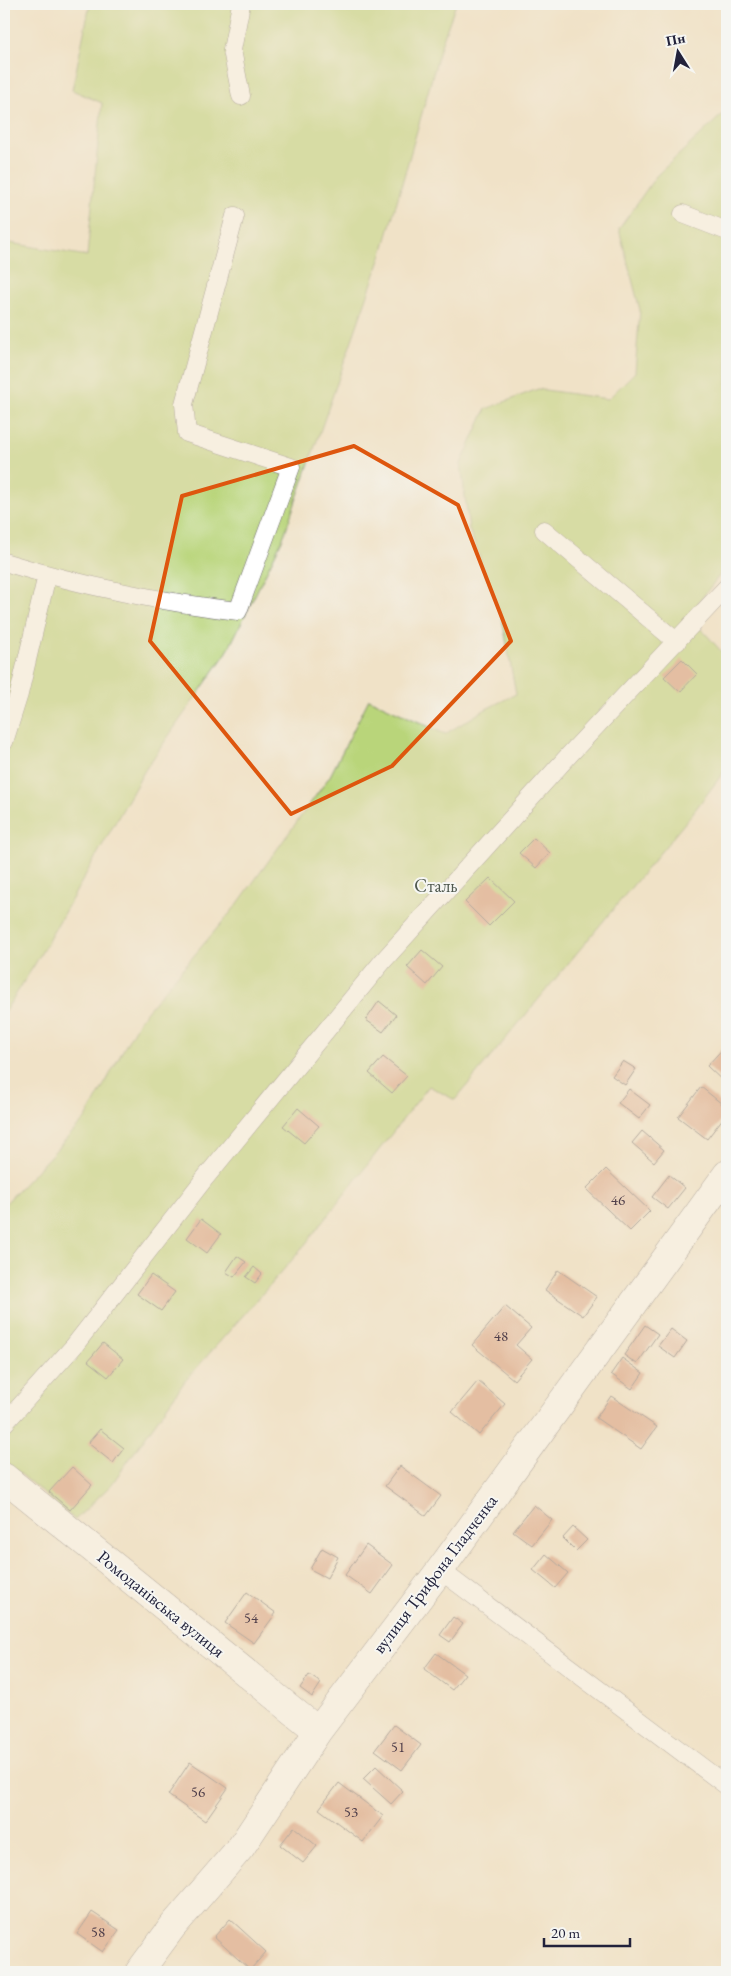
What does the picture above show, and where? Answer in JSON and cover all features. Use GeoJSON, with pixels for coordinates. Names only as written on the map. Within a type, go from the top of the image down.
{"type":"FeatureCollection","features":[{"type":"Feature","properties":{"kind":"street","name":"вулиця Трифона Гладченка"},"geometry":{"type":"LineString","coordinates":[[139,1972],[173,1926],[241,1846],[318,1731],[440,1570],[727,1174]]}},
{"type":"Feature","properties":{"kind":"street","name":"Ромоданівська вулиця"},"geometry":{"type":"LineString","coordinates":[[4,1477],[318,1731]]}},
{"type":"Feature","properties":{"kind":"lane"},"geometry":{"type":"LineString","coordinates":[[241,4],[232,50],[242,96]]}},
{"type":"Feature","properties":{"kind":"lane"},"geometry":{"type":"LineString","coordinates":[[683,214],[727,231]]}},
{"type":"Feature","properties":{"kind":"lane"},"geometry":{"type":"LineString","coordinates":[[4,562],[47,575],[188,605],[238,611],[291,467],[187,433],[184,404],[235,216]]}},
{"type":"Feature","properties":{"kind":"lane"},"geometry":{"type":"LineString","coordinates":[[544,530],[677,642]]}},
{"type":"Feature","properties":{"kind":"lane"},"geometry":{"type":"LineString","coordinates":[[4,742],[19,694],[47,575]]}},
{"type":"Feature","properties":{"kind":"lane"},"geometry":{"type":"LineString","coordinates":[[4,1424],[74,1346],[205,1178],[383,961],[570,754],[727,587]]}},
{"type":"Feature","properties":{"kind":"lane"},"geometry":{"type":"LineString","coordinates":[[440,1570],[727,1786]]}},
{"type":"Feature","properties":{"kind":"highlighted area"},"geometry":{"type":"Polygon","coordinates":[[[354,446],[458,505],[511,641],[392,766],[291,814],[150,641],[182,496],[354,446]]]}},
{"type":"Feature","properties":{"kind":"green space"},"geometry":{"type":"Polygon","coordinates":[[[90,4],[456,4],[443,39],[382,254],[283,538],[227,652],[145,770],[35,964],[4,1013],[4,242],[87,256],[102,103],[72,90],[90,4]]]}},
{"type":"Feature","properties":{"kind":"green space","name":"Сталь"},"geometry":{"type":"Polygon","coordinates":[[[727,110],[727,566],[687,617],[706,634],[727,658],[727,768],[688,819],[455,1100],[429,1086],[300,1251],[185,1381],[111,1485],[75,1520],[4,1460],[4,1205],[86,1118],[140,1019],[236,906],[330,776],[369,699],[445,734],[486,709],[516,694],[502,618],[469,529],[461,464],[486,409],[538,389],[608,399],[635,372],[640,310],[619,229],[656,176],[727,110]]]}},
{"type":"Feature","properties":{"kind":"building"},"geometry":{"type":"Polygon","coordinates":[[[682,659],[697,674],[680,692],[664,677],[682,659]]]}},
{"type":"Feature","properties":{"kind":"building"},"geometry":{"type":"Polygon","coordinates":[[[534,838],[550,853],[536,868],[519,853],[534,838]]]}},
{"type":"Feature","properties":{"kind":"building"},"geometry":{"type":"Polygon","coordinates":[[[490,878],[514,901],[489,926],[465,902],[490,878]]]}},
{"type":"Feature","properties":{"kind":"building"},"geometry":{"type":"Polygon","coordinates":[[[422,950],[442,967],[427,985],[407,967],[422,950]]]}},
{"type":"Feature","properties":{"kind":"building"},"geometry":{"type":"Polygon","coordinates":[[[379,1001],[396,1015],[383,1032],[366,1020],[379,1001]]]}},
{"type":"Feature","properties":{"kind":"building"},"geometry":{"type":"Polygon","coordinates":[[[727,1044],[727,1085],[707,1066],[727,1044]]]}},
{"type":"Feature","properties":{"kind":"building"},"geometry":{"type":"Polygon","coordinates":[[[383,1057],[407,1076],[392,1093],[369,1073],[383,1057]]]}},
{"type":"Feature","properties":{"kind":"building"},"geometry":{"type":"Polygon","coordinates":[[[623,1061],[636,1069],[625,1085],[612,1076],[623,1061]]]}},
{"type":"Feature","properties":{"kind":"building"},"geometry":{"type":"Polygon","coordinates":[[[701,1087],[727,1108],[727,1113],[707,1139],[678,1117],[701,1087]]]}},
{"type":"Feature","properties":{"kind":"building"},"geometry":{"type":"Polygon","coordinates":[[[629,1089],[650,1105],[639,1119],[618,1103],[629,1089]]]}},
{"type":"Feature","properties":{"kind":"building"},"geometry":{"type":"Polygon","coordinates":[[[298,1108],[319,1126],[304,1143],[283,1126],[298,1108]]]}},
{"type":"Feature","properties":{"kind":"building"},"geometry":{"type":"Polygon","coordinates":[[[642,1131],[664,1150],[654,1162],[632,1143],[642,1131]]]}},
{"type":"Feature","properties":{"kind":"building"},"geometry":{"type":"Polygon","coordinates":[[[606,1169],[650,1211],[630,1231],[586,1189],[606,1169]]]}},
{"type":"Feature","properties":{"kind":"building"},"geometry":{"type":"Polygon","coordinates":[[[669,1175],[685,1188],[668,1209],[652,1197],[669,1175]]]}},
{"type":"Feature","properties":{"kind":"building"},"geometry":{"type":"Polygon","coordinates":[[[201,1219],[221,1234],[207,1253],[187,1238],[201,1219]]]}},
{"type":"Feature","properties":{"kind":"building"},"geometry":{"type":"Polygon","coordinates":[[[237,1256],[246,1262],[234,1277],[226,1272],[237,1256]]]}},
{"type":"Feature","properties":{"kind":"building"},"geometry":{"type":"Polygon","coordinates":[[[254,1267],[262,1274],[255,1283],[246,1277],[254,1267]]]}},
{"type":"Feature","properties":{"kind":"building"},"geometry":{"type":"Polygon","coordinates":[[[558,1270],[597,1297],[583,1316],[545,1290],[558,1270]]]}},
{"type":"Feature","properties":{"kind":"building"},"geometry":{"type":"Polygon","coordinates":[[[151,1275],[175,1292],[161,1311],[137,1294],[151,1275]]]}},
{"type":"Feature","properties":{"kind":"building"},"geometry":{"type":"Polygon","coordinates":[[[505,1306],[531,1328],[516,1345],[532,1359],[514,1380],[472,1345],[505,1306]]]}},
{"type":"Feature","properties":{"kind":"building"},"geometry":{"type":"Polygon","coordinates":[[[645,1325],[658,1334],[637,1364],[624,1355],[645,1325]]]}},
{"type":"Feature","properties":{"kind":"building"},"geometry":{"type":"Polygon","coordinates":[[[671,1329],[687,1341],[675,1358],[658,1346],[671,1329]]]}},
{"type":"Feature","properties":{"kind":"building"},"geometry":{"type":"Polygon","coordinates":[[[103,1343],[123,1359],[108,1377],[88,1361],[103,1343]]]}},
{"type":"Feature","properties":{"kind":"building"},"geometry":{"type":"Polygon","coordinates":[[[622,1358],[643,1373],[632,1389],[611,1374],[622,1358]]]}},
{"type":"Feature","properties":{"kind":"building"},"geometry":{"type":"Polygon","coordinates":[[[478,1381],[505,1404],[479,1435],[452,1412],[478,1381]]]}},
{"type":"Feature","properties":{"kind":"building"},"geometry":{"type":"Polygon","coordinates":[[[611,1396],[657,1427],[641,1449],[596,1418],[611,1396]]]}},
{"type":"Feature","properties":{"kind":"building"},"geometry":{"type":"Polygon","coordinates":[[[100,1429],[124,1448],[113,1463],[88,1443],[100,1429]]]}},
{"type":"Feature","properties":{"kind":"building"},"geometry":{"type":"Polygon","coordinates":[[[400,1466],[441,1496],[426,1516],[385,1486],[400,1466]]]}},
{"type":"Feature","properties":{"kind":"building"},"geometry":{"type":"Polygon","coordinates":[[[72,1467],[92,1485],[70,1510],[49,1492],[72,1467]]]}},
{"type":"Feature","properties":{"kind":"building"},"geometry":{"type":"Polygon","coordinates":[[[534,1505],[552,1520],[532,1545],[513,1531],[534,1505]]]}},
{"type":"Feature","properties":{"kind":"building"},"geometry":{"type":"Polygon","coordinates":[[[573,1527],[587,1540],[576,1551],[563,1538],[573,1527]]]}},
{"type":"Feature","properties":{"kind":"building"},"geometry":{"type":"Polygon","coordinates":[[[366,1545],[393,1565],[372,1594],[345,1575],[366,1545]]]}},
{"type":"Feature","properties":{"kind":"building"},"geometry":{"type":"Polygon","coordinates":[[[322,1548],[338,1557],[327,1578],[310,1569],[322,1548]]]}},
{"type":"Feature","properties":{"kind":"building"},"geometry":{"type":"Polygon","coordinates":[[[546,1554],[568,1573],[555,1588],[533,1570],[546,1554]]]}},
{"type":"Feature","properties":{"kind":"building"},"geometry":{"type":"Polygon","coordinates":[[[247,1592],[276,1613],[254,1643],[225,1623],[247,1592]]]}},
{"type":"Feature","properties":{"kind":"building"},"geometry":{"type":"Polygon","coordinates":[[[453,1617],[463,1624],[450,1642],[440,1635],[453,1617]]]}},
{"type":"Feature","properties":{"kind":"building"},"geometry":{"type":"Polygon","coordinates":[[[436,1653],[465,1674],[452,1690],[424,1669],[436,1653]]]}},
{"type":"Feature","properties":{"kind":"building"},"geometry":{"type":"Polygon","coordinates":[[[309,1675],[321,1683],[312,1697],[300,1688],[309,1675]]]}},
{"type":"Feature","properties":{"kind":"building"},"geometry":{"type":"Polygon","coordinates":[[[394,1725],[421,1745],[402,1770],[375,1750],[394,1725]]]}},
{"type":"Feature","properties":{"kind":"building"},"geometry":{"type":"Polygon","coordinates":[[[190,1762],[228,1788],[205,1821],[168,1795],[190,1762]]]}},
{"type":"Feature","properties":{"kind":"building"},"geometry":{"type":"Polygon","coordinates":[[[376,1766],[403,1791],[391,1804],[363,1779],[376,1766]]]}},
{"type":"Feature","properties":{"kind":"building"},"geometry":{"type":"Polygon","coordinates":[[[339,1783],[383,1816],[363,1842],[319,1809],[339,1783]]]}},
{"type":"Feature","properties":{"kind":"building"},"geometry":{"type":"Polygon","coordinates":[[[294,1827],[317,1846],[303,1863],[280,1845],[294,1827]]]}},
{"type":"Feature","properties":{"kind":"building"},"geometry":{"type":"Polygon","coordinates":[[[92,1912],[119,1930],[103,1952],[77,1934],[92,1912]]]}},
{"type":"Feature","properties":{"kind":"building"},"geometry":{"type":"Polygon","coordinates":[[[230,1919],[266,1952],[250,1970],[214,1937],[230,1919]]]}}]}
